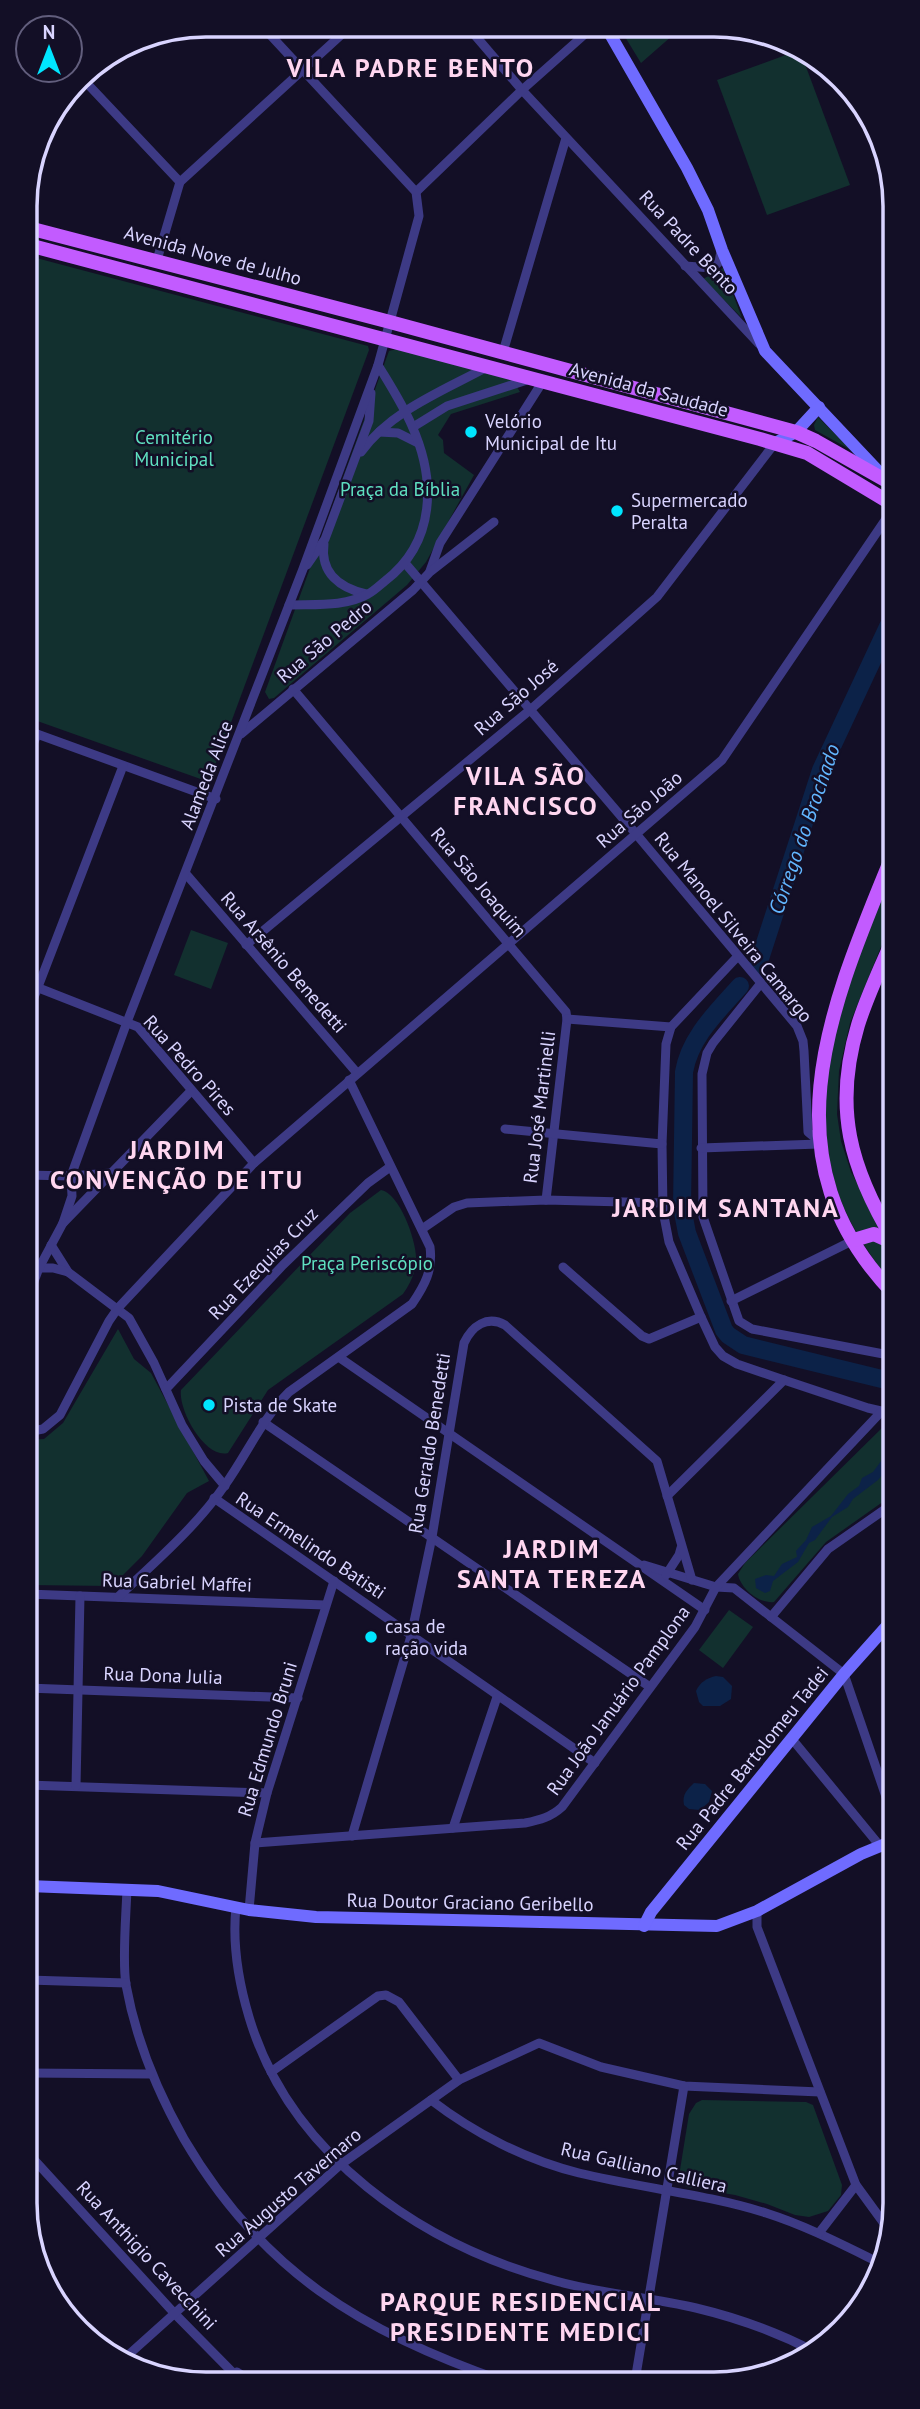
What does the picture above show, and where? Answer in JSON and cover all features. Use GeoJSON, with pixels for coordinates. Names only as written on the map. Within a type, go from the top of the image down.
{"type":"FeatureCollection","features":[{"type":"Feature","properties":{"kind":"main road"},"geometry":{"type":"LineString","coordinates":[[612,37],[688,168],[708,210],[765,351]]}},
{"type":"Feature","properties":{"kind":"main road","name":"Avenida Nove de Julho"},"geometry":{"type":"LineString","coordinates":[[37,230],[390,322]]}},
{"type":"Feature","properties":{"kind":"main road","name":"Avenida Nove de Julho"},"geometry":{"type":"LineString","coordinates":[[37,247],[385,339]]}},
{"type":"Feature","properties":{"kind":"main road","name":"Avenida da Saudade"},"geometry":{"type":"LineString","coordinates":[[390,322],[796,432],[883,478]]}},
{"type":"Feature","properties":{"kind":"main road","name":"Avenida da Saudade"},"geometry":{"type":"LineString","coordinates":[[385,339],[807,453],[883,499]]}},
{"type":"Feature","properties":{"kind":"main road","name":"Rua Padre Bento"},"geometry":{"type":"LineString","coordinates":[[765,351],[883,475]]}},
{"type":"Feature","properties":{"kind":"main road"},"geometry":{"type":"LineString","coordinates":[[489,366],[503,359],[522,364],[544,363]]}},
{"type":"Feature","properties":{"kind":"main road"},"geometry":{"type":"LineString","coordinates":[[775,443],[796,432],[819,407]]}},
{"type":"Feature","properties":{"kind":"main road"},"geometry":{"type":"LineString","coordinates":[[883,879],[852,957],[830,1028],[820,1080],[819,1143],[831,1194],[854,1240],[883,1281]]}},
{"type":"Feature","properties":{"kind":"main road"},"geometry":{"type":"LineString","coordinates":[[883,964],[859,1023],[849,1063],[845,1103],[847,1126],[860,1171],[883,1223]]}},
{"type":"Feature","properties":{"kind":"main road"},"geometry":{"type":"LineString","coordinates":[[854,1240],[874,1234],[883,1238]]}},
{"type":"Feature","properties":{"kind":"main road","name":"Rua Padre Bartolomeu Tadei"},"geometry":{"type":"LineString","coordinates":[[644,1926],[651,1912],[844,1674],[883,1630]]}},
{"type":"Feature","properties":{"kind":"main road","name":"Rua Doutor Graciano Geribello"},"geometry":{"type":"LineString","coordinates":[[37,1886],[171,1893],[243,1908],[316,1917],[717,1926],[757,1911],[883,1845]]}},
{"type":"Feature","properties":{"kind":"street"},"geometry":{"type":"LineString","coordinates":[[272,37],[416,192],[582,37]]}},
{"type":"Feature","properties":{"kind":"street"},"geometry":{"type":"LineString","coordinates":[[157,260],[180,182],[339,37]]}},
{"type":"Feature","properties":{"kind":"street","name":"Rua Padre Bento"},"geometry":{"type":"LineString","coordinates":[[476,37],[566,138],[765,351]]}},
{"type":"Feature","properties":{"kind":"street"},"geometry":{"type":"LineString","coordinates":[[88,84],[180,182]]}},
{"type":"Feature","properties":{"kind":"street"},"geometry":{"type":"LineString","coordinates":[[503,352],[566,138]]}},
{"type":"Feature","properties":{"kind":"street","name":"Alameda Alice"},"geometry":{"type":"LineString","coordinates":[[63,1223],[72,1196],[71,1176],[127,1022],[216,799],[378,365],[419,216],[416,192]]}},
{"type":"Feature","properties":{"kind":"street"},"geometry":{"type":"LineString","coordinates":[[685,266],[712,268],[719,262],[722,250]]}},
{"type":"Feature","properties":{"kind":"street"},"geometry":{"type":"LineString","coordinates":[[289,605],[347,601],[368,594],[405,564],[420,538],[428,502],[426,472],[413,427],[378,365]]}},
{"type":"Feature","properties":{"kind":"street"},"geometry":{"type":"LineString","coordinates":[[355,460],[379,432],[405,411],[489,366]]}},
{"type":"Feature","properties":{"kind":"street"},"geometry":{"type":"LineString","coordinates":[[368,594],[344,586],[331,577],[323,560],[325,539],[369,421],[373,379]]}},
{"type":"Feature","properties":{"kind":"street"},"geometry":{"type":"LineString","coordinates":[[466,379],[469,397]]}},
{"type":"Feature","properties":{"kind":"street"},"geometry":{"type":"LineString","coordinates":[[413,427],[447,405],[538,379]]}},
{"type":"Feature","properties":{"kind":"street","name":"Rua São Pedro"},"geometry":{"type":"LineString","coordinates":[[430,572],[440,542],[538,379]]}},
{"type":"Feature","properties":{"kind":"street"},"geometry":{"type":"LineString","coordinates":[[379,432],[398,433],[418,443]]}},
{"type":"Feature","properties":{"kind":"street","name":"Rua São José"},"geometry":{"type":"LineString","coordinates":[[246,945],[530,710],[657,597],[775,443]]}},
{"type":"Feature","properties":{"kind":"street","name":"Rua São Pedro"},"geometry":{"type":"LineString","coordinates":[[240,735],[421,583],[430,572],[494,522]]}},
{"type":"Feature","properties":{"kind":"street","name":"Rua São João"},"geometry":{"type":"LineString","coordinates":[[37,1430],[43,1429],[60,1415],[118,1308],[254,1163],[722,760],[883,523]]}},
{"type":"Feature","properties":{"kind":"street"},"geometry":{"type":"LineString","coordinates":[[303,569],[325,539]]}},
{"type":"Feature","properties":{"kind":"street","name":"Rua Manoel Silveira Camargo"},"geometry":{"type":"LineString","coordinates":[[405,564],[801,1032],[808,1132],[819,1143]]}},
{"type":"Feature","properties":{"kind":"street","name":"Rua São Joaquim"},"geometry":{"type":"LineString","coordinates":[[293,689],[566,1012],[567,1020]]}},
{"type":"Feature","properties":{"kind":"street"},"geometry":{"type":"LineString","coordinates":[[37,734],[216,799]]}},
{"type":"Feature","properties":{"kind":"street"},"geometry":{"type":"LineString","coordinates":[[123,766],[37,988],[127,1022]]}},
{"type":"Feature","properties":{"kind":"street","name":"Rua Arsênio Benedetti"},"geometry":{"type":"LineString","coordinates":[[186,874],[356,1073]]}},
{"type":"Feature","properties":{"kind":"street"},"geometry":{"type":"LineString","coordinates":[[738,956],[671,1027],[666,1044],[662,1144],[664,1224],[669,1242],[715,1347],[723,1356],[737,1364],[881,1412]]}},
{"type":"Feature","properties":{"kind":"street"},"geometry":{"type":"LineString","coordinates":[[761,983],[707,1053],[702,1074],[703,1216],[739,1321],[752,1329],[883,1354]]}},
{"type":"Feature","properties":{"kind":"street"},"geometry":{"type":"LineString","coordinates":[[567,1020],[671,1027]]}},
{"type":"Feature","properties":{"kind":"street","name":"Rua José Martinelli"},"geometry":{"type":"LineString","coordinates":[[546,1200],[567,1020]]}},
{"type":"Feature","properties":{"kind":"street","name":"Rua Pedro Pires"},"geometry":{"type":"LineString","coordinates":[[127,1022],[138,1027],[254,1163]]}},
{"type":"Feature","properties":{"kind":"street"},"geometry":{"type":"LineString","coordinates":[[118,1597],[181,1536],[225,1486],[273,1408],[289,1392],[340,1359],[412,1304],[426,1284],[432,1263],[430,1247],[349,1080]]}},
{"type":"Feature","properties":{"kind":"street"},"geometry":{"type":"LineString","coordinates":[[37,1273],[63,1223],[191,1091]]}},
{"type":"Feature","properties":{"kind":"street"},"geometry":{"type":"LineString","coordinates":[[505,1129],[662,1144]]}},
{"type":"Feature","properties":{"kind":"street"},"geometry":{"type":"LineString","coordinates":[[701,1148],[819,1143]]}},
{"type":"Feature","properties":{"kind":"street","name":"Rua Ezequias Cruz"},"geometry":{"type":"LineString","coordinates":[[166,1389],[283,1265],[368,1183],[390,1167]]}},
{"type":"Feature","properties":{"kind":"street"},"geometry":{"type":"LineString","coordinates":[[37,1175],[111,1173]]}},
{"type":"Feature","properties":{"kind":"street"},"geometry":{"type":"LineString","coordinates":[[71,1176],[103,1182]]}},
{"type":"Feature","properties":{"kind":"street"},"geometry":{"type":"LineString","coordinates":[[422,1229],[454,1207],[467,1203],[546,1200],[663,1203]]}},
{"type":"Feature","properties":{"kind":"street"},"geometry":{"type":"LineString","coordinates":[[731,1301],[854,1240]]}},
{"type":"Feature","properties":{"kind":"street"},"geometry":{"type":"LineString","coordinates":[[51,1245],[68,1272],[129,1318],[182,1425],[204,1461],[225,1486]]}},
{"type":"Feature","properties":{"kind":"street"},"geometry":{"type":"LineString","coordinates":[[563,1266],[642,1336],[649,1339],[701,1317]]}},
{"type":"Feature","properties":{"kind":"street"},"geometry":{"type":"LineString","coordinates":[[39,1268],[68,1272]]}},
{"type":"Feature","properties":{"kind":"street","name":"Rua Geraldo Benedetti"},"geometry":{"type":"LineString","coordinates":[[352,1836],[411,1636],[432,1537],[464,1343],[468,1333],[478,1324],[488,1320],[498,1321],[657,1461],[692,1580]]}},
{"type":"Feature","properties":{"kind":"street"},"geometry":{"type":"LineString","coordinates":[[340,1359],[705,1610]]}},
{"type":"Feature","properties":{"kind":"street"},"geometry":{"type":"LineString","coordinates":[[667,1496],[784,1380]]}},
{"type":"Feature","properties":{"kind":"street","name":"Rua João Januário Pamplona"},"geometry":{"type":"LineString","coordinates":[[255,1843],[525,1823],[554,1815],[595,1763],[705,1610],[716,1587],[881,1412]]}},
{"type":"Feature","properties":{"kind":"street"},"geometry":{"type":"LineString","coordinates":[[263,1422],[649,1687]]}},
{"type":"Feature","properties":{"kind":"street","name":"Rua Ermelindo Batisti"},"geometry":{"type":"LineString","coordinates":[[214,1498],[595,1763]]}},
{"type":"Feature","properties":{"kind":"street"},"geometry":{"type":"LineString","coordinates":[[771,1618],[828,1549],[883,1511]]}},
{"type":"Feature","properties":{"kind":"street"},"geometry":{"type":"LineString","coordinates":[[666,1572],[675,1563],[681,1546]]}},
{"type":"Feature","properties":{"kind":"street"},"geometry":{"type":"LineString","coordinates":[[635,1562],[716,1587],[734,1588],[844,1674],[883,1788]]}},
{"type":"Feature","properties":{"kind":"street"},"geometry":{"type":"LineString","coordinates":[[666,1572],[668,1585]]}},
{"type":"Feature","properties":{"kind":"street","name":"Rua Edmundo Bruni"},"geometry":{"type":"LineString","coordinates":[[334,1581],[267,1793],[235,1947],[238,1975],[254,2033],[271,2071],[299,2119],[340,2165],[365,2187],[410,2218],[460,2246],[556,2281],[695,2308],[746,2322],[803,2347]]}},
{"type":"Feature","properties":{"kind":"street","name":"Rua Gabriel Maffei"},"geometry":{"type":"LineString","coordinates":[[37,1594],[325,1605]]}},
{"type":"Feature","properties":{"kind":"street"},"geometry":{"type":"LineString","coordinates":[[76,1786],[80,1596]]}},
{"type":"Feature","properties":{"kind":"street","name":"Rua Dona Julia"},"geometry":{"type":"LineString","coordinates":[[37,1688],[298,1698]]}},
{"type":"Feature","properties":{"kind":"street"},"geometry":{"type":"LineString","coordinates":[[453,1828],[497,1697]]}},
{"type":"Feature","properties":{"kind":"street"},"geometry":{"type":"LineString","coordinates":[[793,1739],[880,1846]]}},
{"type":"Feature","properties":{"kind":"street"},"geometry":{"type":"LineString","coordinates":[[37,1785],[267,1793]]}},
{"type":"Feature","properties":{"kind":"street"},"geometry":{"type":"LineString","coordinates":[[127,1889],[126,1983],[150,2074],[202,2170],[258,2240],[302,2279],[349,2311],[409,2344],[480,2372]]}},
{"type":"Feature","properties":{"kind":"street"},"geometry":{"type":"LineString","coordinates":[[757,1911],[757,1927],[856,2185],[882,2221]]}},
{"type":"Feature","properties":{"kind":"street"},"geometry":{"type":"LineString","coordinates":[[37,1980],[126,1983]]}},
{"type":"Feature","properties":{"kind":"street"},"geometry":{"type":"LineString","coordinates":[[271,2071],[378,1996],[386,1995],[399,2002],[459,2080]]}},
{"type":"Feature","properties":{"kind":"street","name":"Rua Augusto Tavernaro"},"geometry":{"type":"LineString","coordinates":[[129,2354],[340,2165],[459,2080],[539,2043],[601,2067],[684,2086]]}},
{"type":"Feature","properties":{"kind":"street"},"geometry":{"type":"LineString","coordinates":[[37,2073],[150,2074]]}},
{"type":"Feature","properties":{"kind":"street"},"geometry":{"type":"LineString","coordinates":[[636,2372],[684,2086],[820,2092]]}},
{"type":"Feature","properties":{"kind":"street","name":"Rua Galliano Calliera"},"geometry":{"type":"LineString","coordinates":[[431,2100],[494,2141],[521,2153],[576,2172],[766,2213],[819,2233],[873,2260]]}},
{"type":"Feature","properties":{"kind":"street","name":"Rua Anthigio Cavecchini"},"geometry":{"type":"LineString","coordinates":[[37,2163],[175,2314],[232,2370]]}},
{"type":"Feature","properties":{"kind":"street"},"geometry":{"type":"LineString","coordinates":[[819,2233],[856,2185]]}},
{"type":"Feature","properties":{"kind":"green space"},"geometry":{"type":"Polygon","coordinates":[[[625,37],[671,37],[641,63],[625,37]]]}},
{"type":"Feature","properties":{"kind":"green space"},"geometry":{"type":"Polygon","coordinates":[[[789,54],[805,63],[850,185],[767,215],[717,80],[789,54]]]}},
{"type":"Feature","properties":{"kind":"green space","name":"Cemitério Municipal"},"geometry":{"type":"Polygon","coordinates":[[[37,258],[368,346],[369,350],[209,782],[37,721],[37,258]]]}},
{"type":"Feature","properties":{"kind":"green space"},"geometry":{"type":"Polygon","coordinates":[[[723,268],[742,318],[703,279],[723,268]]]}},
{"type":"Feature","properties":{"kind":"green space","name":"Praça da Bíblia"},"geometry":{"type":"Polygon","coordinates":[[[397,349],[513,380],[520,392],[451,414],[438,435],[443,440],[444,453],[474,475],[426,562],[407,585],[274,698],[269,699],[265,692],[389,351],[397,349]]]}},
{"type":"Feature","properties":{"kind":"green space"},"geometry":{"type":"Polygon","coordinates":[[[818,417],[851,450],[815,430],[818,417]]]}},
{"type":"Feature","properties":{"kind":"green space"},"geometry":{"type":"Polygon","coordinates":[[[883,895],[883,942],[850,1023],[839,1071],[837,1114],[841,1141],[851,1172],[883,1231],[883,1272],[847,1214],[836,1186],[828,1145],[826,1105],[829,1064],[837,1024],[862,946],[883,895]]]}},
{"type":"Feature","properties":{"kind":"green space"},"geometry":{"type":"Polygon","coordinates":[[[191,930],[228,943],[211,989],[174,975],[191,930]]]}},
{"type":"Feature","properties":{"kind":"green space","name":"Praça Periscópio"},"geometry":{"type":"Polygon","coordinates":[[[381,1190],[388,1193],[401,1209],[414,1244],[415,1266],[406,1290],[268,1390],[228,1453],[219,1453],[211,1448],[202,1441],[188,1420],[181,1390],[350,1213],[381,1190]]]}},
{"type":"Feature","properties":{"kind":"green space"},"geometry":{"type":"Polygon","coordinates":[[[118,1329],[134,1359],[151,1373],[209,1481],[187,1493],[142,1556],[112,1586],[37,1585],[37,1439],[44,1439],[63,1423],[118,1329]]]}},
{"type":"Feature","properties":{"kind":"green space"},"geometry":{"type":"Polygon","coordinates":[[[883,1427],[883,1502],[826,1542],[774,1602],[762,1600],[742,1585],[738,1574],[745,1563],[883,1427]]]}},
{"type":"Feature","properties":{"kind":"green space"},"geometry":{"type":"Polygon","coordinates":[[[729,1610],[753,1627],[723,1668],[699,1650],[729,1610]]]}},
{"type":"Feature","properties":{"kind":"green space"},"geometry":{"type":"Polygon","coordinates":[[[702,2100],[806,2102],[813,2105],[842,2185],[841,2195],[828,2211],[809,2217],[735,2195],[686,2187],[679,2176],[689,2114],[696,2103],[702,2100]]]}},
{"type":"Feature","properties":{"kind":"water"},"geometry":{"type":"Polygon","coordinates":[[[883,1458],[883,1474],[878,1480],[853,1499],[848,1507],[832,1517],[815,1540],[809,1543],[798,1562],[773,1581],[770,1591],[765,1593],[756,1588],[755,1579],[766,1575],[774,1576],[782,1564],[797,1557],[796,1551],[806,1540],[812,1527],[831,1516],[848,1494],[859,1486],[862,1478],[873,1472],[883,1458]]]}},
{"type":"Feature","properties":{"kind":"water"},"geometry":{"type":"Polygon","coordinates":[[[716,1676],[723,1677],[732,1686],[731,1699],[720,1706],[703,1706],[696,1691],[704,1681],[716,1676]]]}},
{"type":"Feature","properties":{"kind":"water"},"geometry":{"type":"Polygon","coordinates":[[[694,1783],[705,1784],[712,1791],[709,1802],[700,1810],[689,1809],[684,1805],[684,1795],[694,1783]]]}},
{"type":"Feature","properties":{"kind":"waterway","name":"Córrego do Brochado"},"geometry":{"type":"LineString","coordinates":[[757,968],[821,770],[883,637]]}},
{"type":"Feature","properties":{"kind":"waterway","name":"Córrego do Brochado"},"geometry":{"type":"LineString","coordinates":[[740,986],[698,1036],[684,1072],[682,1207],[687,1233],[728,1335],[743,1345],[883,1379]]}},
{"type":"Feature","properties":{"kind":"place","name":"Velório Municipal de Itu"},"geometry":{"type":"Point","coordinates":[471,432]}},
{"type":"Feature","properties":{"kind":"place","name":"Supermercado Peralta"},"geometry":{"type":"Point","coordinates":[617,511]}},
{"type":"Feature","properties":{"kind":"place","name":"Pista de Skate"},"geometry":{"type":"Point","coordinates":[209,1405]}},
{"type":"Feature","properties":{"kind":"place","name":"casa de ração vida"},"geometry":{"type":"Point","coordinates":[371,1637]}},
{"type":"Feature","properties":{"kind":"district","name":"VILA PADRE BENTO"},"geometry":{"type":"Point","coordinates":[411,67]}},
{"type":"Feature","properties":{"kind":"district","name":"VILA SÃO FRANCISCO"},"geometry":{"type":"Point","coordinates":[526,790]}},
{"type":"Feature","properties":{"kind":"district","name":"JARDIM CONVENÇÃO DE ITU"},"geometry":{"type":"Point","coordinates":[177,1164]}},
{"type":"Feature","properties":{"kind":"district","name":"JARDIM SANTANA"},"geometry":{"type":"Point","coordinates":[726,1207]}},
{"type":"Feature","properties":{"kind":"district","name":"JARDIM SANTA TEREZA"},"geometry":{"type":"Point","coordinates":[552,1563]}},
{"type":"Feature","properties":{"kind":"district","name":"PARQUE RESIDENCIAL PRESIDENTE MEDICI"},"geometry":{"type":"Point","coordinates":[521,2316]}}]}
